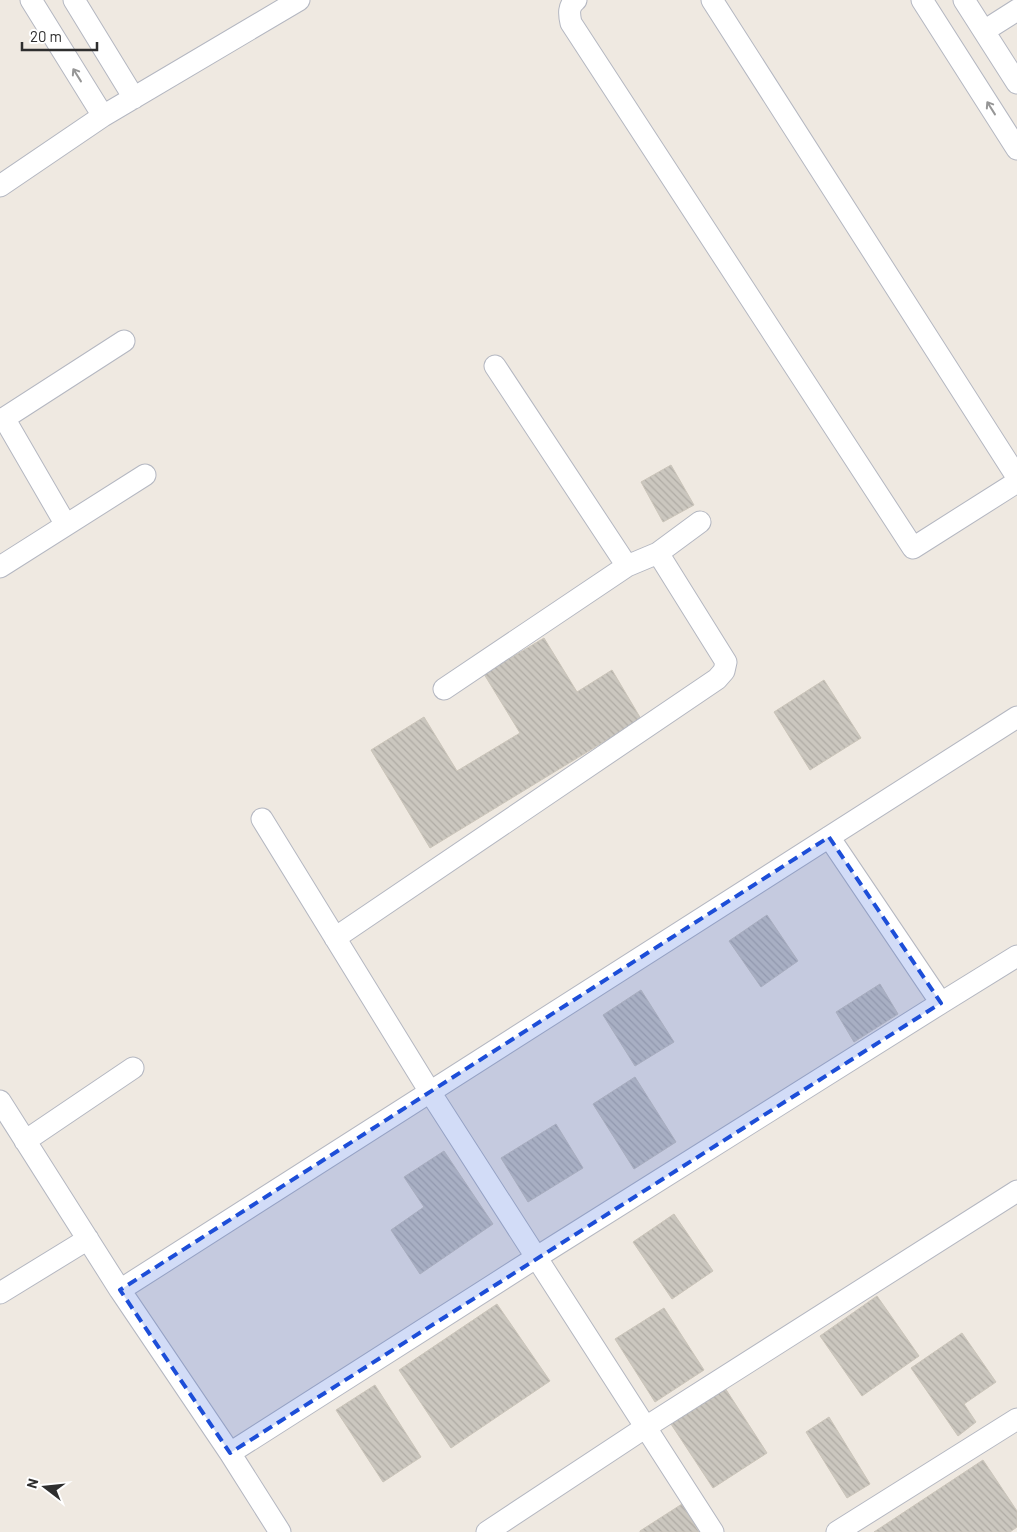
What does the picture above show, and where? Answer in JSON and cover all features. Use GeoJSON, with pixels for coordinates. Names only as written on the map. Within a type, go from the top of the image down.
{"type":"FeatureCollection","features":[{"type":"Feature","properties":{"kind":"street"},"geometry":{"type":"LineString","coordinates":[[30,0],[103,116]]}},
{"type":"Feature","properties":{"kind":"street"},"geometry":{"type":"LineString","coordinates":[[74,0],[134,98]]}},
{"type":"Feature","properties":{"kind":"street"},"geometry":{"type":"LineString","coordinates":[[0,186],[103,116],[299,0]]}},
{"type":"Feature","properties":{"kind":"street"},"geometry":{"type":"LineString","coordinates":[[576,0],[569,12],[570,23],[913,548],[1017,482]]}},
{"type":"Feature","properties":{"kind":"street"},"geometry":{"type":"LineString","coordinates":[[712,0],[1017,477]]}},
{"type":"Feature","properties":{"kind":"street"},"geometry":{"type":"LineString","coordinates":[[922,0],[1017,149]]}},
{"type":"Feature","properties":{"kind":"street"},"geometry":{"type":"LineString","coordinates":[[964,0],[1017,83]]}},
{"type":"Feature","properties":{"kind":"street"},"geometry":{"type":"LineString","coordinates":[[984,31],[1017,10]]}},
{"type":"Feature","properties":{"kind":"street"},"geometry":{"type":"LineString","coordinates":[[66,525],[2,420],[124,341]]}},
{"type":"Feature","properties":{"kind":"street"},"geometry":{"type":"LineString","coordinates":[[495,366],[627,566]]}},
{"type":"Feature","properties":{"kind":"street"},"geometry":{"type":"LineString","coordinates":[[0,567],[145,475]]}},
{"type":"Feature","properties":{"kind":"street"},"geometry":{"type":"LineString","coordinates":[[444,688],[627,566],[658,553],[700,522]]}},
{"type":"Feature","properties":{"kind":"street"},"geometry":{"type":"LineString","coordinates":[[335,938],[717,679],[724,671],[726,662],[658,553]]}},
{"type":"Feature","properties":{"kind":"street"},"geometry":{"type":"LineString","coordinates":[[120,1290],[1017,717]]}},
{"type":"Feature","properties":{"kind":"street"},"geometry":{"type":"LineString","coordinates":[[262,819],[430,1092],[713,1532]]}},
{"type":"Feature","properties":{"kind":"street"},"geometry":{"type":"LineString","coordinates":[[829,838],[941,1003]]}},
{"type":"Feature","properties":{"kind":"street"},"geometry":{"type":"LineString","coordinates":[[230,1453],[537,1257],[1017,956]]}},
{"type":"Feature","properties":{"kind":"street"},"geometry":{"type":"LineString","coordinates":[[25,1141],[133,1068]]}},
{"type":"Feature","properties":{"kind":"street"},"geometry":{"type":"LineString","coordinates":[[0,1101],[120,1290],[230,1453],[280,1532]]}},
{"type":"Feature","properties":{"kind":"street"},"geometry":{"type":"LineString","coordinates":[[487,1532],[646,1427],[1017,1192]]}},
{"type":"Feature","properties":{"kind":"street"},"geometry":{"type":"LineString","coordinates":[[0,1293],[88,1239]]}},
{"type":"Feature","properties":{"kind":"street"},"geometry":{"type":"LineString","coordinates":[[837,1532],[1017,1419]]}},
{"type":"Feature","properties":{"kind":"highlighted area"},"geometry":{"type":"Polygon","coordinates":[[[829,837],[941,1003],[230,1453],[120,1290],[829,837]]]}},
{"type":"Feature","properties":{"kind":"building"},"geometry":{"type":"Polygon","coordinates":[[[671,465],[694,505],[663,522],[641,482],[671,465]]]}},
{"type":"Feature","properties":{"kind":"building"},"geometry":{"type":"Polygon","coordinates":[[[544,638],[577,692],[612,670],[641,719],[430,848],[371,750],[424,717],[457,771],[520,733],[484,674],[544,638]]]}},
{"type":"Feature","properties":{"kind":"building"},"geometry":{"type":"Polygon","coordinates":[[[824,680],[861,738],[810,770],[774,712],[824,680]]]}},
{"type":"Feature","properties":{"kind":"building"},"geometry":{"type":"Polygon","coordinates":[[[767,915],[798,961],[761,987],[729,941],[767,915]]]}},
{"type":"Feature","properties":{"kind":"building"},"geometry":{"type":"Polygon","coordinates":[[[880,984],[898,1014],[854,1042],[836,1012],[880,984]]]}},
{"type":"Feature","properties":{"kind":"building"},"geometry":{"type":"Polygon","coordinates":[[[641,990],[674,1042],[635,1066],[603,1015],[641,990]]]}},
{"type":"Feature","properties":{"kind":"building"},"geometry":{"type":"Polygon","coordinates":[[[635,1077],[676,1142],[634,1169],[593,1104],[635,1077]]]}},
{"type":"Feature","properties":{"kind":"building"},"geometry":{"type":"Polygon","coordinates":[[[556,1124],[583,1168],[528,1202],[501,1158],[556,1124]]]}},
{"type":"Feature","properties":{"kind":"building"},"geometry":{"type":"Polygon","coordinates":[[[444,1151],[493,1224],[420,1274],[391,1230],[424,1207],[404,1177],[444,1151]]]}},
{"type":"Feature","properties":{"kind":"building"},"geometry":{"type":"Polygon","coordinates":[[[674,1214],[713,1271],[672,1299],[633,1242],[674,1214]]]}},
{"type":"Feature","properties":{"kind":"building"},"geometry":{"type":"Polygon","coordinates":[[[877,1296],[919,1356],[862,1396],[820,1336],[877,1296]]]}},
{"type":"Feature","properties":{"kind":"building"},"geometry":{"type":"Polygon","coordinates":[[[497,1304],[550,1381],[451,1448],[399,1370],[497,1304]]]}},
{"type":"Feature","properties":{"kind":"building"},"geometry":{"type":"Polygon","coordinates":[[[664,1308],[704,1370],[655,1402],[615,1339],[664,1308]]]}},
{"type":"Feature","properties":{"kind":"building"},"geometry":{"type":"Polygon","coordinates":[[[962,1333],[996,1382],[964,1404],[976,1422],[958,1436],[911,1368],[962,1333]]]}},
{"type":"Feature","properties":{"kind":"building"},"geometry":{"type":"Polygon","coordinates":[[[375,1385],[421,1457],[383,1482],[336,1410],[375,1385]]]}},
{"type":"Feature","properties":{"kind":"building"},"geometry":{"type":"Polygon","coordinates":[[[725,1388],[767,1453],[713,1488],[671,1424],[725,1388]]]}},
{"type":"Feature","properties":{"kind":"building"},"geometry":{"type":"Polygon","coordinates":[[[829,1417],[870,1484],[847,1498],[806,1432],[829,1417]]]}},
{"type":"Feature","properties":{"kind":"building"},"geometry":{"type":"Polygon","coordinates":[[[983,1460],[1017,1511],[1017,1527],[1010,1532],[874,1532],[983,1460]]]}},
{"type":"Feature","properties":{"kind":"building"},"geometry":{"type":"Polygon","coordinates":[[[682,1504],[699,1532],[640,1532],[640,1531],[682,1504]]]}}]}
